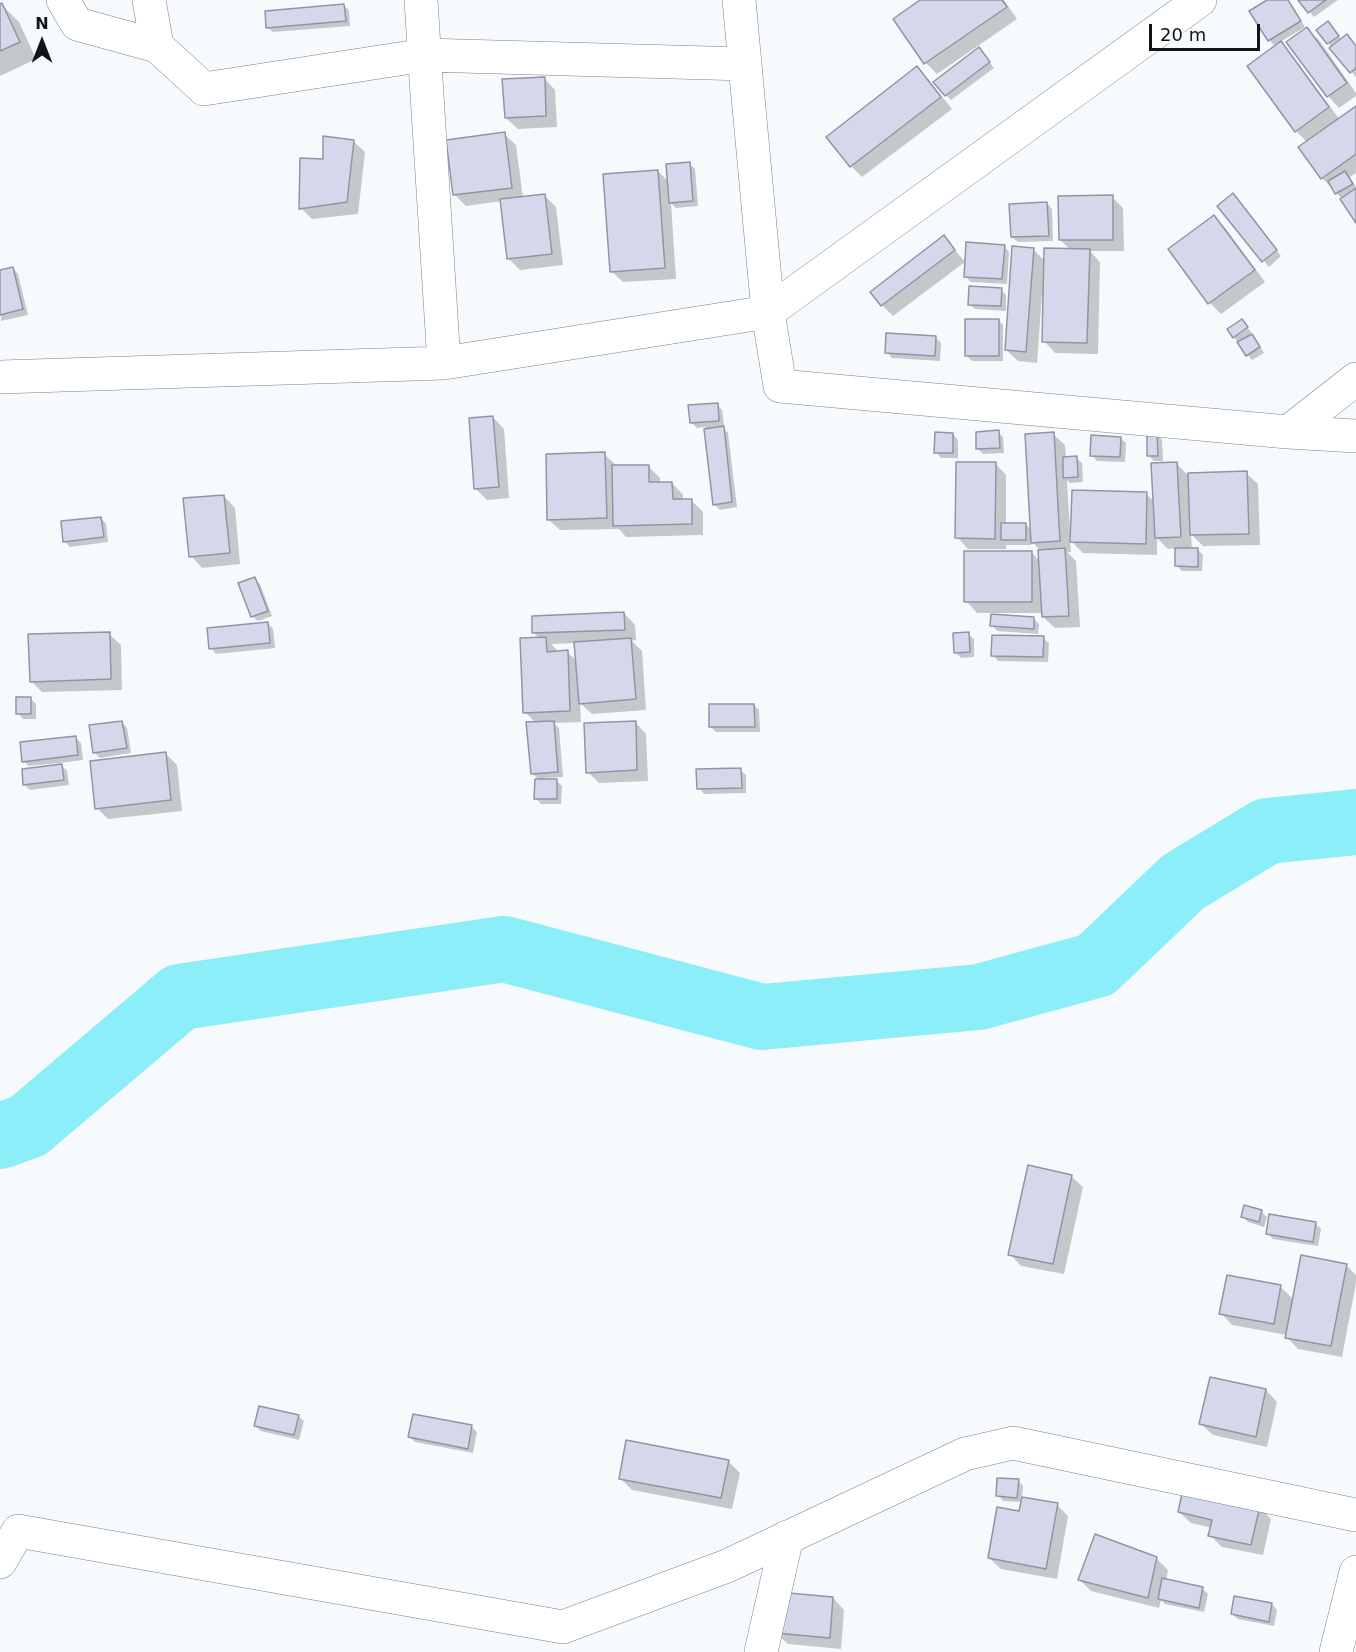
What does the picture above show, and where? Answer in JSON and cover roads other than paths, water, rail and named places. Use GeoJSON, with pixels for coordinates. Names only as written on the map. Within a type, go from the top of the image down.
{"type":"FeatureCollection","features":[{"type":"Feature","properties":{"kind":"street"},"geometry":{"type":"LineString","coordinates":[[63,0],[76,24],[157,46],[204,89],[424,55],[745,64]]}},
{"type":"Feature","properties":{"kind":"street"},"geometry":{"type":"LineString","coordinates":[[149,0],[157,46]]}},
{"type":"Feature","properties":{"kind":"street"},"geometry":{"type":"LineString","coordinates":[[421,0],[444,363]]}},
{"type":"Feature","properties":{"kind":"street"},"geometry":{"type":"LineString","coordinates":[[0,377],[444,363],[768,312],[1200,0]]}},
{"type":"Feature","properties":{"kind":"street"},"geometry":{"type":"LineString","coordinates":[[744,3],[745,64],[768,312],[780,386],[1288,432],[1356,436]]}},
{"type":"Feature","properties":{"kind":"street"},"geometry":{"type":"LineString","coordinates":[[1288,432],[1356,379]]}},
{"type":"Feature","properties":{"kind":"street"},"geometry":{"type":"LineString","coordinates":[[0,1562],[18,1531],[563,1627],[727,1566],[965,1454],[1013,1443],[1356,1515]]}},
{"type":"Feature","properties":{"kind":"street"},"geometry":{"type":"LineString","coordinates":[[761,1652],[787,1538]]}},
{"type":"Feature","properties":{"kind":"street"},"geometry":{"type":"LineString","coordinates":[[1336,1652],[1356,1572]]}},
{"type":"Feature","properties":{"kind":"waterway"},"geometry":{"type":"LineString","coordinates":[[0,1136],[28,1126],[180,997],[504,949],[762,1017],[979,997],[1096,965],[1183,882],[1267,831],[1356,822]]}}]}
